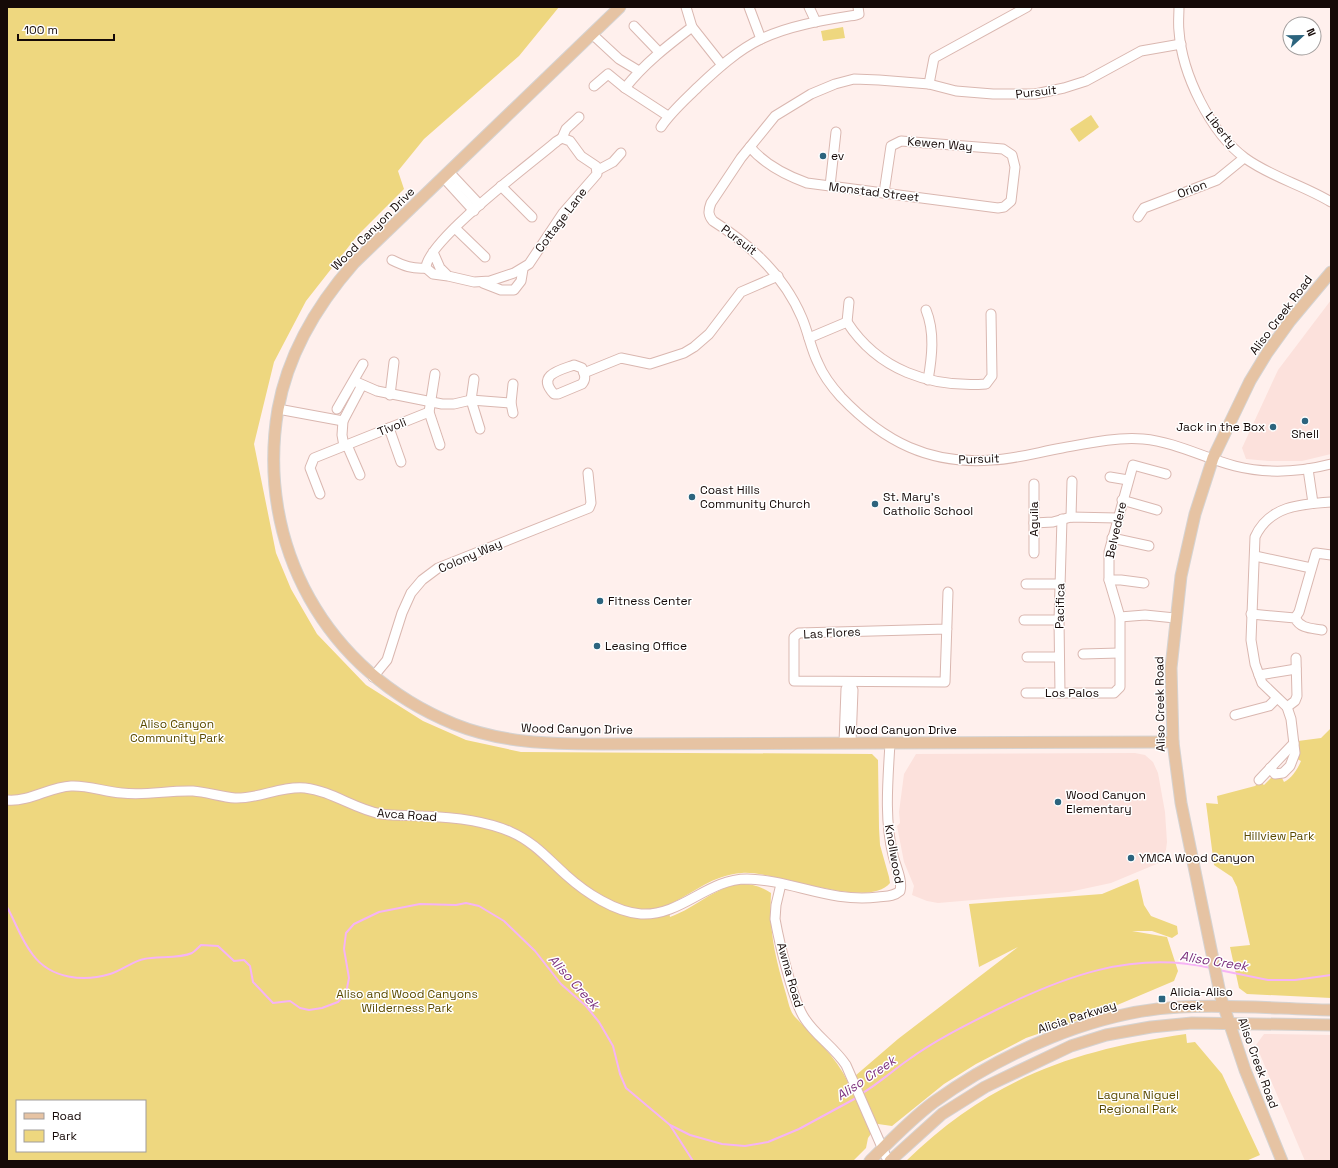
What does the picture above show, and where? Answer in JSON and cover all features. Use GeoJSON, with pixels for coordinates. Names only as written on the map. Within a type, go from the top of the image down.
{"type":"FeatureCollection","features":[{"type":"Feature","properties":{"kind":"main road","name":"Wood Canyon Drive"},"geometry":{"type":"LineString","coordinates":[[620,7],[354,263],[336,283],[315,314],[296,351],[278,409],[274,454],[275,482],[282,532],[291,563],[302,586],[320,615],[339,640],[373,677],[408,701],[429,713],[454,724],[507,739],[546,744],[1173,742]]}},
{"type":"Feature","properties":{"kind":"main road","name":"Aliso Creek Road"},"geometry":{"type":"LineString","coordinates":[[1282,1161],[1245,1070],[1222,1002],[1182,810],[1173,742],[1171,668],[1175,618],[1181,576],[1195,514],[1213,458],[1250,382],[1267,353],[1290,321],[1331,272]]}},
{"type":"Feature","properties":{"kind":"main road","name":"Alicia Parkway"},"geometry":{"type":"LineString","coordinates":[[870,1161],[882,1148],[934,1102],[976,1074],[1024,1049],[1061,1033],[1102,1020],[1146,1011],[1222,1002],[1331,1010]]}},
{"type":"Feature","properties":{"kind":"main road"},"geometry":{"type":"LineString","coordinates":[[889,1161],[942,1114],[985,1087],[1071,1046],[1106,1035],[1151,1027],[1192,1023],[1331,1025]]}},
{"type":"Feature","properties":{"kind":"street"},"geometry":{"type":"LineString","coordinates":[[686,7],[692,27],[722,66]]}},
{"type":"Feature","properties":{"kind":"street"},"geometry":{"type":"LineString","coordinates":[[749,7],[760,39]]}},
{"type":"Feature","properties":{"kind":"street"},"geometry":{"type":"LineString","coordinates":[[809,7],[816,22]]}},
{"type":"Feature","properties":{"kind":"street"},"geometry":{"type":"LineString","coordinates":[[661,127],[668,116],[722,66],[760,39],[816,22],[856,15],[858,14],[858,7]]}},
{"type":"Feature","properties":{"kind":"street"},"geometry":{"type":"LineString","coordinates":[[929,84],[934,58],[1026,7]]}},
{"type":"Feature","properties":{"kind":"street","name":"Liberty"},"geometry":{"type":"LineString","coordinates":[[1180,7],[1179,31],[1189,76],[1201,102],[1226,140],[1244,158],[1274,175],[1316,192],[1331,202]]}},
{"type":"Feature","properties":{"kind":"street"},"geometry":{"type":"LineString","coordinates":[[634,26],[659,52]]}},
{"type":"Feature","properties":{"kind":"street"},"geometry":{"type":"LineString","coordinates":[[626,88],[639,71],[659,52],[692,27]]}},
{"type":"Feature","properties":{"kind":"street"},"geometry":{"type":"LineString","coordinates":[[592,34],[619,60],[639,71]]}},
{"type":"Feature","properties":{"kind":"street","name":"Pursuit"},"geometry":{"type":"LineString","coordinates":[[1181,44],[1141,51],[1086,81],[1043,93],[999,95],[956,91],[929,84],[854,79],[836,84],[811,94],[775,116],[750,147],[711,203],[709,216],[713,221],[758,254],[778,276],[793,299],[809,338],[817,363],[841,396],[888,437],[912,449],[938,458],[965,462],[995,460],[1104,440],[1127,438],[1154,440],[1176,445],[1234,466],[1256,470],[1269,471],[1308,469],[1331,464]]}},
{"type":"Feature","properties":{"kind":"street"},"geometry":{"type":"LineString","coordinates":[[594,86],[608,74],[668,116]]}},
{"type":"Feature","properties":{"kind":"street"},"geometry":{"type":"LineString","coordinates":[[426,268],[428,259],[433,252],[455,228],[522,168],[562,138],[566,129],[579,117]]}},
{"type":"Feature","properties":{"kind":"street"},"geometry":{"type":"LineString","coordinates":[[830,186],[836,132]]}},
{"type":"Feature","properties":{"kind":"street"},"geometry":{"type":"LineString","coordinates":[[562,138],[570,141],[576,150],[594,164],[598,170]]}},
{"type":"Feature","properties":{"kind":"street","name":"Kewen Way"},"geometry":{"type":"LineString","coordinates":[[884,193],[892,146],[901,141],[956,147],[997,148],[1003,149],[1012,155],[1015,167],[1011,201],[1008,204]]}},
{"type":"Feature","properties":{"kind":"street","name":"Monstad Street"},"geometry":{"type":"LineString","coordinates":[[750,147],[758,157],[790,177],[807,183],[998,208],[1008,204]]}},
{"type":"Feature","properties":{"kind":"street","name":"Cottage Lane"},"geometry":{"type":"LineString","coordinates":[[392,260],[404,266],[426,268],[433,274],[483,283],[502,290],[514,290],[521,281],[523,269],[529,264],[563,213],[597,174],[598,170],[613,162],[621,153]]}},
{"type":"Feature","properties":{"kind":"street","name":"Orion"},"geometry":{"type":"LineString","coordinates":[[1138,217],[1144,208],[1217,180],[1244,158]]}},
{"type":"Feature","properties":{"kind":"street"},"geometry":{"type":"LineString","coordinates":[[446,175],[477,208]]}},
{"type":"Feature","properties":{"kind":"street","name":"Cottage Lane"},"geometry":{"type":"LineString","coordinates":[[501,186],[532,217]]}},
{"type":"Feature","properties":{"kind":"street"},"geometry":{"type":"LineString","coordinates":[[455,228],[485,257]]}},
{"type":"Feature","properties":{"kind":"street"},"geometry":{"type":"LineString","coordinates":[[433,252],[440,268],[448,276]]}},
{"type":"Feature","properties":{"kind":"street"},"geometry":{"type":"LineString","coordinates":[[483,283],[523,269]]}},
{"type":"Feature","properties":{"kind":"street"},"geometry":{"type":"LineString","coordinates":[[584,373],[621,358],[650,364],[684,353],[694,347],[709,334],[741,292],[778,276]]}},
{"type":"Feature","properties":{"kind":"street"},"geometry":{"type":"LineString","coordinates":[[849,302],[847,322],[861,342],[880,359],[928,380],[954,385],[986,384],[992,376],[992,314]]}},
{"type":"Feature","properties":{"kind":"street"},"geometry":{"type":"LineString","coordinates":[[926,310],[930,320],[932,346],[928,380]]}},
{"type":"Feature","properties":{"kind":"street"},"geometry":{"type":"LineString","coordinates":[[809,338],[847,322]]}},
{"type":"Feature","properties":{"kind":"street"},"geometry":{"type":"LineString","coordinates":[[390,395],[394,362]]}},
{"type":"Feature","properties":{"kind":"street"},"geometry":{"type":"LineString","coordinates":[[360,475],[342,435],[344,421],[358,383],[363,364]]}},
{"type":"Feature","properties":{"kind":"street"},"geometry":{"type":"LineString","coordinates":[[435,374],[432,402],[429,412],[440,445]]}},
{"type":"Feature","properties":{"kind":"street"},"geometry":{"type":"LineString","coordinates":[[474,379],[471,400],[480,429]]}},
{"type":"Feature","properties":{"kind":"street"},"geometry":{"type":"LineString","coordinates":[[337,409],[358,383]]}},
{"type":"Feature","properties":{"kind":"street","name":"Tivoli"},"geometry":{"type":"LineString","coordinates":[[358,383],[390,395],[432,402],[454,404],[471,400],[512,408],[513,384]]}},
{"type":"Feature","properties":{"kind":"street"},"geometry":{"type":"LineString","coordinates":[[278,409],[344,421]]}},
{"type":"Feature","properties":{"kind":"street","name":"Tivoli"},"geometry":{"type":"LineString","coordinates":[[320,494],[310,468],[314,458],[429,412]]}},
{"type":"Feature","properties":{"kind":"street"},"geometry":{"type":"LineString","coordinates":[[388,428],[401,462]]}},
{"type":"Feature","properties":{"kind":"street","name":"Belvedere"},"geometry":{"type":"LineString","coordinates":[[1118,691],[1120,687],[1118,653],[1120,617],[1109,580],[1109,552],[1112,538],[1133,465],[1166,474]]}},
{"type":"Feature","properties":{"kind":"street"},"geometry":{"type":"LineString","coordinates":[[1308,469],[1313,503]]}},
{"type":"Feature","properties":{"kind":"street","name":"Colony Way"},"geometry":{"type":"LineString","coordinates":[[373,677],[387,660],[406,601],[422,580],[438,568],[589,508],[591,503],[588,473]]}},
{"type":"Feature","properties":{"kind":"street"},"geometry":{"type":"LineString","coordinates":[[1110,477],[1128,480]]}},
{"type":"Feature","properties":{"kind":"street"},"geometry":{"type":"LineString","coordinates":[[1071,517],[1072,481]]}},
{"type":"Feature","properties":{"kind":"street","name":"Aguila"},"geometry":{"type":"LineString","coordinates":[[1034,484],[1034,553]]}},
{"type":"Feature","properties":{"kind":"street"},"geometry":{"type":"LineString","coordinates":[[1122,500],[1156,510]]}},
{"type":"Feature","properties":{"kind":"street"},"geometry":{"type":"LineString","coordinates":[[1259,780],[1270,768],[1278,775],[1283,773],[1293,760],[1294,743],[1287,707],[1267,689],[1258,675],[1251,640],[1255,537],[1260,525],[1269,516],[1302,504],[1331,502]]}},
{"type":"Feature","properties":{"kind":"street"},"geometry":{"type":"LineString","coordinates":[[1034,523],[1053,522],[1071,517],[1117,518]]}},
{"type":"Feature","properties":{"kind":"street","name":"Pacifica"},"geometry":{"type":"LineString","coordinates":[[1060,693],[1059,620],[1062,519]]}},
{"type":"Feature","properties":{"kind":"street"},"geometry":{"type":"LineString","coordinates":[[1112,538],[1149,546]]}},
{"type":"Feature","properties":{"kind":"street"},"geometry":{"type":"LineString","coordinates":[[1295,618],[1299,612],[1316,553],[1331,555]]}},
{"type":"Feature","properties":{"kind":"street"},"geometry":{"type":"LineString","coordinates":[[1255,556],[1311,568]]}},
{"type":"Feature","properties":{"kind":"street"},"geometry":{"type":"LineString","coordinates":[[1109,580],[1125,580],[1144,583]]}},
{"type":"Feature","properties":{"kind":"street"},"geometry":{"type":"LineString","coordinates":[[1026,584],[1060,584]]}},
{"type":"Feature","properties":{"kind":"street","name":"Las Flores"},"geometry":{"type":"LineString","coordinates":[[947,629],[799,632],[794,637],[794,681],[850,683],[945,682],[947,629],[948,592]]}},
{"type":"Feature","properties":{"kind":"street"},"geometry":{"type":"LineString","coordinates":[[1251,614],[1295,618]]}},
{"type":"Feature","properties":{"kind":"street"},"geometry":{"type":"LineString","coordinates":[[1120,617],[1145,615],[1175,618]]}},
{"type":"Feature","properties":{"kind":"street"},"geometry":{"type":"LineString","coordinates":[[1295,618],[1299,625],[1322,630]]}},
{"type":"Feature","properties":{"kind":"street"},"geometry":{"type":"LineString","coordinates":[[1024,620],[1059,620]]}},
{"type":"Feature","properties":{"kind":"street"},"geometry":{"type":"LineString","coordinates":[[1083,654],[1118,653]]}},
{"type":"Feature","properties":{"kind":"street"},"geometry":{"type":"LineString","coordinates":[[1027,657],[1059,657]]}},
{"type":"Feature","properties":{"kind":"street"},"geometry":{"type":"LineString","coordinates":[[1287,707],[1296,701],[1297,696],[1296,658]]}},
{"type":"Feature","properties":{"kind":"street"},"geometry":{"type":"LineString","coordinates":[[1258,675],[1296,669]]}},
{"type":"Feature","properties":{"kind":"street"},"geometry":{"type":"LineString","coordinates":[[848,742],[853,690],[850,683]]}},
{"type":"Feature","properties":{"kind":"street","name":"Los Palos"},"geometry":{"type":"LineString","coordinates":[[1026,693],[1114,693],[1118,691]]}},
{"type":"Feature","properties":{"kind":"street"},"geometry":{"type":"LineString","coordinates":[[1235,715],[1269,706],[1277,698]]}},
{"type":"Feature","properties":{"kind":"street","name":"Knollwood"},"geometry":{"type":"LineString","coordinates":[[781,884],[845,898],[893,896],[901,889],[889,835],[888,816],[890,743]]}},
{"type":"Feature","properties":{"kind":"street","name":"Avca Road"},"geometry":{"type":"LineString","coordinates":[[7,800],[21,800],[52,789],[70,786],[90,787],[124,794],[194,791],[242,798],[286,788],[315,790],[357,807],[382,814],[457,818],[488,824],[511,832],[540,850],[565,874],[584,889],[622,909],[641,914],[677,908],[709,888],[734,880],[756,880],[781,884]]}},
{"type":"Feature","properties":{"kind":"street","name":"Awma Road"},"geometry":{"type":"LineString","coordinates":[[781,884],[776,905],[775,919],[797,1004],[806,1021],[837,1053],[851,1077],[889,1161]]}},
{"type":"Feature","properties":{"kind":"shaded area"},"geometry":{"type":"Polygon","coordinates":[[[1331,300],[1331,454],[1302,461],[1246,459],[1242,448],[1278,370],[1331,300]]]}},
{"type":"Feature","properties":{"kind":"shaded area"},"geometry":{"type":"Polygon","coordinates":[[[1135,753],[1145,755],[1153,762],[1158,773],[1165,812],[1167,842],[1166,850],[1159,863],[1111,883],[1069,892],[938,903],[927,901],[912,895],[914,886],[904,862],[897,826],[900,823],[899,812],[904,774],[916,754],[1135,753]]]}},
{"type":"Feature","properties":{"kind":"shaded area"},"geometry":{"type":"Polygon","coordinates":[[[1264,1034],[1331,1035],[1331,1161],[1305,1161],[1256,1045],[1264,1034]]]}},
{"type":"Feature","properties":{"kind":"green space"},"geometry":{"type":"Polygon","coordinates":[[[7,7],[559,7],[519,56],[424,139],[398,171],[404,189],[357,236],[306,301],[274,362],[254,444],[276,553],[291,589],[317,634],[366,685],[423,721],[466,740],[521,752],[872,754],[878,760],[880,845],[890,883],[878,890],[862,893],[842,891],[757,874],[731,874],[712,881],[668,905],[670,917],[719,890],[731,886],[744,884],[757,886],[771,893],[772,932],[779,968],[790,1009],[793,1015],[831,1055],[848,1082],[898,1039],[1018,947],[979,967],[969,904],[1102,894],[1138,879],[1144,905],[1151,916],[1177,926],[1178,934],[1172,938],[1152,931],[1132,931],[1167,937],[1178,971],[1174,981],[1096,1014],[1026,1038],[976,1064],[944,1084],[892,1126],[878,1124],[868,1138],[866,1148],[853,1161],[7,1161],[7,7]]]}},
{"type":"Feature","properties":{"kind":"green space"},"geometry":{"type":"Polygon","coordinates":[[[843,27],[845,38],[823,41],[821,31],[843,27]]]}},
{"type":"Feature","properties":{"kind":"green space"},"geometry":{"type":"Polygon","coordinates":[[[1091,115],[1099,127],[1079,142],[1070,129],[1091,115]]]}},
{"type":"Feature","properties":{"kind":"green space","name":"Hillview Park"},"geometry":{"type":"Polygon","coordinates":[[[1331,728],[1331,998],[1247,994],[1239,988],[1230,947],[1250,945],[1237,887],[1232,877],[1214,865],[1206,803],[1218,804],[1217,796],[1255,786],[1260,782],[1264,785],[1273,776],[1282,778],[1284,782],[1294,773],[1301,761],[1297,759],[1298,741],[1321,738],[1331,728]]]}},
{"type":"Feature","properties":{"kind":"green space","name":"Laguna Niguel Regional Park"},"geometry":{"type":"Polygon","coordinates":[[[1186,1034],[1187,1043],[1195,1042],[1222,1074],[1260,1155],[1246,1161],[906,1161],[937,1133],[969,1109],[1001,1089],[1034,1073],[1069,1060],[1106,1049],[1186,1034]]]}},
{"type":"Feature","properties":{"kind":"waterway","name":"Aliso Creek"},"geometry":{"type":"LineString","coordinates":[[7,907],[33,955],[40,963],[58,974],[79,978],[90,978],[114,973],[140,960],[187,955],[192,953],[201,945],[218,946],[234,961],[244,960],[250,966],[253,982],[273,1003],[290,1001],[300,1008],[309,1010],[322,1008],[338,1002],[346,993],[349,978],[344,949],[346,933],[354,924],[379,912],[420,904],[456,905],[466,903],[479,906],[504,921],[535,951],[561,984],[586,1006],[599,1022],[613,1046],[620,1074],[626,1088],[670,1125],[690,1135],[722,1144],[745,1146],[768,1142],[799,1129],[858,1097]]}},
{"type":"Feature","properties":{"kind":"waterway","name":"Aliso Creek"},"geometry":{"type":"LineString","coordinates":[[861,1094],[928,1046],[949,1034],[1018,999],[1071,978],[1098,970],[1153,962],[1182,963],[1211,968]]}},
{"type":"Feature","properties":{"kind":"waterway","name":"Aliso Creek"},"geometry":{"type":"LineString","coordinates":[[1219,970],[1268,980],[1295,980],[1331,975]]}},
{"type":"Feature","properties":{"kind":"waterway"},"geometry":{"type":"LineString","coordinates":[[670,1125],[693,1161]]}},
{"type":"Feature","properties":{"kind":"place","name":"ev"},"geometry":{"type":"Point","coordinates":[823,156]}},
{"type":"Feature","properties":{"kind":"place","name":"Shell"},"geometry":{"type":"Point","coordinates":[1305,421]}},
{"type":"Feature","properties":{"kind":"place","name":"Jack in the Box"},"geometry":{"type":"Point","coordinates":[1273,427]}},
{"type":"Feature","properties":{"kind":"place","name":"Coast Hills Community Church"},"geometry":{"type":"Point","coordinates":[692,497]}},
{"type":"Feature","properties":{"kind":"place","name":"St. Mary's Catholic School"},"geometry":{"type":"Point","coordinates":[875,504]}},
{"type":"Feature","properties":{"kind":"place","name":"Fitness Center"},"geometry":{"type":"Point","coordinates":[600,601]}},
{"type":"Feature","properties":{"kind":"place","name":"Leasing Office"},"geometry":{"type":"Point","coordinates":[597,646]}},
{"type":"Feature","properties":{"kind":"place","name":"Wood Canyon Elementary"},"geometry":{"type":"Point","coordinates":[1058,802]}},
{"type":"Feature","properties":{"kind":"place","name":"YMCA Wood Canyon"},"geometry":{"type":"Point","coordinates":[1131,858]}},
{"type":"Feature","properties":{"kind":"place","name":"Alicia-Aliso Creek"},"geometry":{"type":"Point","coordinates":[1162,999]}},
{"type":"Feature","properties":{"kind":"park label","name":"Aliso Canyon Community Park"},"geometry":{"type":"Point","coordinates":[177,731]}},
{"type":"Feature","properties":{"kind":"park label","name":"Aliso and Wood Canyons Wilderness Park"},"geometry":{"type":"Point","coordinates":[407,1001]}}]}
